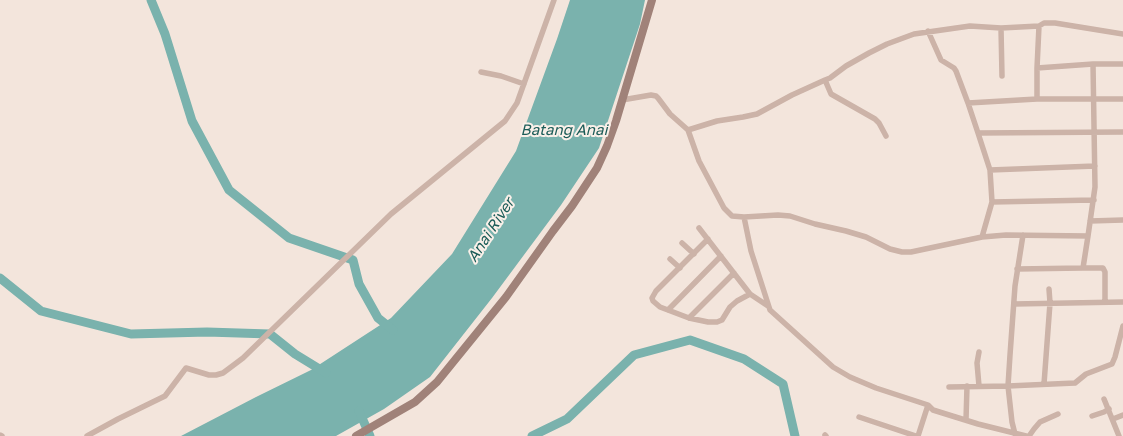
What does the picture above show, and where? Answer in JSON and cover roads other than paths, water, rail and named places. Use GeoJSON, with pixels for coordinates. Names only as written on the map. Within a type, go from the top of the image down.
{"type":"FeatureCollection","features":[{"type":"Feature","properties":{"kind":"street"},"geometry":{"type":"LineString","coordinates":[[87,436],[165,396],[186,368],[209,375],[220,374],[243,358],[391,214],[505,121],[516,106],[554,0]]}},
{"type":"Feature","properties":{"kind":"street"},"geometry":{"type":"LineString","coordinates":[[356,436],[414,402],[432,388],[506,297],[572,206],[597,168],[607,146],[652,0]]}},
{"type":"Feature","properties":{"kind":"street"},"geometry":{"type":"LineString","coordinates":[[688,130],[717,121],[757,114],[792,95],[825,80],[846,66],[887,44],[914,34],[970,26],[1001,28],[1039,26],[1044,23],[1055,23],[1123,34]]}},
{"type":"Feature","properties":{"kind":"street"},"geometry":{"type":"LineString","coordinates":[[1037,99],[1036,68],[1039,26]]}},
{"type":"Feature","properties":{"kind":"street"},"geometry":{"type":"LineString","coordinates":[[1001,28],[1002,76]]}},
{"type":"Feature","properties":{"kind":"street"},"geometry":{"type":"LineString","coordinates":[[928,31],[939,58],[956,71],[990,170],[992,202],[982,237]]}},
{"type":"Feature","properties":{"kind":"street"},"geometry":{"type":"LineString","coordinates":[[1036,68],[1093,64],[1123,64]]}},
{"type":"Feature","properties":{"kind":"street"},"geometry":{"type":"LineString","coordinates":[[1083,268],[1094,200],[1095,166],[1092,100],[1093,64]]}},
{"type":"Feature","properties":{"kind":"street"},"geometry":{"type":"LineString","coordinates":[[482,72],[501,76],[524,84]]}},
{"type":"Feature","properties":{"kind":"street"},"geometry":{"type":"LineString","coordinates":[[825,80],[831,94],[834,97],[875,119],[886,136]]}},
{"type":"Feature","properties":{"kind":"street"},"geometry":{"type":"LineString","coordinates":[[622,100],[651,95],[656,96],[670,114],[688,130],[699,161],[724,208],[732,216],[790,216],[866,237],[890,249],[902,252],[924,250],[982,237],[1006,235],[1088,236]]}},
{"type":"Feature","properties":{"kind":"street"},"geometry":{"type":"LineString","coordinates":[[968,103],[1037,99],[1123,99]]}},
{"type":"Feature","properties":{"kind":"street"},"geometry":{"type":"LineString","coordinates":[[978,134],[1123,132]]}},
{"type":"Feature","properties":{"kind":"street"},"geometry":{"type":"LineString","coordinates":[[990,170],[1095,166]]}},
{"type":"Feature","properties":{"kind":"street"},"geometry":{"type":"LineString","coordinates":[[992,202],[1094,200]]}},
{"type":"Feature","properties":{"kind":"street"},"geometry":{"type":"LineString","coordinates":[[744,217],[751,251],[768,306]]}},
{"type":"Feature","properties":{"kind":"street"},"geometry":{"type":"LineString","coordinates":[[1090,221],[1123,220]]}},
{"type":"Feature","properties":{"kind":"street"},"geometry":{"type":"LineString","coordinates":[[699,228],[750,294],[768,306],[841,372],[876,388],[928,405],[933,410],[1005,434],[1028,436],[1040,422],[1058,414]]}},
{"type":"Feature","properties":{"kind":"street"},"geometry":{"type":"LineString","coordinates":[[1015,434],[1012,422],[1008,386],[1017,269],[1023,235]]}},
{"type":"Feature","properties":{"kind":"street"},"geometry":{"type":"LineString","coordinates":[[708,239],[656,291],[652,298],[655,304],[689,318],[708,322],[717,322],[722,320],[730,307],[737,301],[750,294]]}},
{"type":"Feature","properties":{"kind":"street"},"geometry":{"type":"LineString","coordinates":[[682,243],[694,254]]}},
{"type":"Feature","properties":{"kind":"street"},"geometry":{"type":"LineString","coordinates":[[668,310],[721,256]]}},
{"type":"Feature","properties":{"kind":"street"},"geometry":{"type":"LineString","coordinates":[[670,259],[680,268]]}},
{"type":"Feature","properties":{"kind":"street"},"geometry":{"type":"LineString","coordinates":[[1017,269],[1105,269],[1105,302]]}},
{"type":"Feature","properties":{"kind":"street"},"geometry":{"type":"LineString","coordinates":[[689,318],[734,273]]}},
{"type":"Feature","properties":{"kind":"street"},"geometry":{"type":"LineString","coordinates":[[1044,384],[1050,303],[1049,289]]}},
{"type":"Feature","properties":{"kind":"street"},"geometry":{"type":"LineString","coordinates":[[1014,304],[1123,302]]}},
{"type":"Feature","properties":{"kind":"street"},"geometry":{"type":"LineString","coordinates":[[949,387],[1075,383],[1086,374],[1112,364],[1123,326]]}},
{"type":"Feature","properties":{"kind":"street"},"geometry":{"type":"LineString","coordinates":[[979,352],[977,363],[979,386]]}},
{"type":"Feature","properties":{"kind":"street"},"geometry":{"type":"LineString","coordinates":[[966,420],[967,386]]}},
{"type":"Feature","properties":{"kind":"street"},"geometry":{"type":"LineString","coordinates":[[1104,399],[1120,434]]}},
{"type":"Feature","properties":{"kind":"street"},"geometry":{"type":"LineString","coordinates":[[859,417],[917,436],[928,405]]}},
{"type":"Feature","properties":{"kind":"street"},"geometry":{"type":"LineString","coordinates":[[1092,416],[1108,409]]}},
{"type":"Feature","properties":{"kind":"street"},"geometry":{"type":"LineString","coordinates":[[1113,419],[1123,415]]}},
{"type":"Feature","properties":{"kind":"water","name":"Batang Anai"},"geometry":{"type":"Polygon","coordinates":[[[570,0],[645,0],[640,24],[599,148],[561,205],[492,298],[430,377],[384,409],[336,436],[181,436],[311,370],[391,318],[452,254],[516,151],[570,0]]]}},
{"type":"Feature","properties":{"kind":"waterway"},"geometry":{"type":"LineString","coordinates":[[151,0],[165,34],[192,121],[229,190],[289,238],[353,260],[359,284],[378,318],[393,330]]}},
{"type":"Feature","properties":{"kind":"waterway"},"geometry":{"type":"LineString","coordinates":[[0,278],[41,311],[131,334],[207,332],[270,334],[295,354],[326,373]]}},
{"type":"Feature","properties":{"kind":"waterway"},"geometry":{"type":"LineString","coordinates":[[532,436],[567,419],[634,355],[690,340],[744,359],[783,384],[795,436]]}},
{"type":"Feature","properties":{"kind":"waterway"},"geometry":{"type":"LineString","coordinates":[[359,411],[370,436]]}},
{"type":"Feature","properties":{"kind":"water label","name":"Anai River"},"geometry":{"type":"Point","coordinates":[491,230]}}]}
